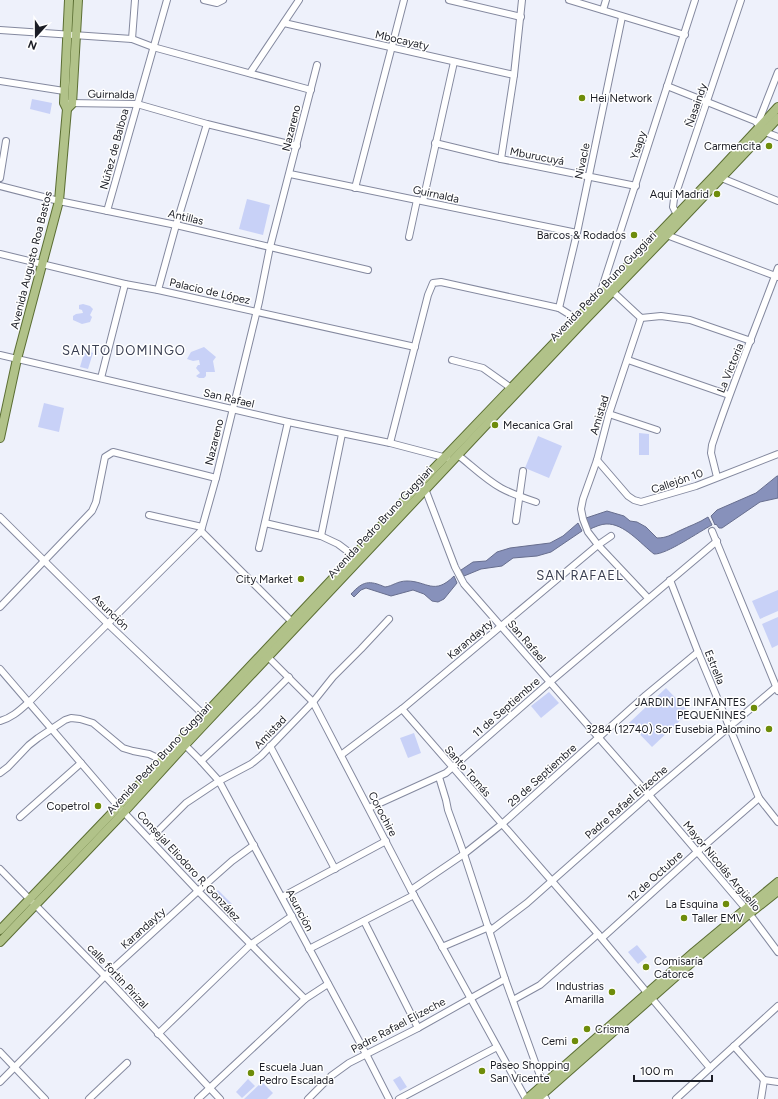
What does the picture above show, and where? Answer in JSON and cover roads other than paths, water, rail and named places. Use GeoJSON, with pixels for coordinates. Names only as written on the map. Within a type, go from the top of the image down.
{"type":"FeatureCollection","features":[{"type":"Feature","properties":{"kind":"main road","name":"Avenida Augusto Roa Bastos"},"geometry":{"type":"LineString","coordinates":[[0,438],[17,359],[59,201],[72,34],[69,0]]}},
{"type":"Feature","properties":{"kind":"main road","name":"Avenida Augusto Roa Bastos"},"geometry":{"type":"LineString","coordinates":[[67,105],[64,91],[78,0]]}},
{"type":"Feature","properties":{"kind":"main road","name":"Avenida Pedro Bruno Guggiari"},"geometry":{"type":"LineString","coordinates":[[295,624],[422,481],[511,388],[579,321],[612,291],[719,176],[778,107]]}},
{"type":"Feature","properties":{"kind":"main road","name":"Avenida Pedro Bruno Guggiari"},"geometry":{"type":"LineString","coordinates":[[761,127],[778,118]]}},
{"type":"Feature","properties":{"kind":"main road","name":"Avenida Pedro Bruno Guggiari"},"geometry":{"type":"LineString","coordinates":[[0,930],[30,898],[121,809],[206,717],[456,457],[600,296],[664,234],[677,215],[719,176]]}},
{"type":"Feature","properties":{"kind":"main road","name":"Avenida Pedro Bruno Guggiari"},"geometry":{"type":"LineString","coordinates":[[0,942],[36,905],[162,760],[183,743]]}},
{"type":"Feature","properties":{"kind":"main road"},"geometry":{"type":"LineString","coordinates":[[526,1099],[650,996],[748,911],[778,882]]}},
{"type":"Feature","properties":{"kind":"main road"},"geometry":{"type":"LineString","coordinates":[[748,911],[778,891]]}},
{"type":"Feature","properties":{"kind":"main road"},"geometry":{"type":"LineString","coordinates":[[542,1097],[650,996]]}},
{"type":"Feature","properties":{"kind":"street"},"geometry":{"type":"LineString","coordinates":[[132,39],[135,0]]}},
{"type":"Feature","properties":{"kind":"street","name":"Núñez de Balboa"},"geometry":{"type":"LineString","coordinates":[[107,211],[167,0]]}},
{"type":"Feature","properties":{"kind":"street"},"geometry":{"type":"LineString","coordinates":[[204,0],[218,3],[223,0]]}},
{"type":"Feature","properties":{"kind":"street"},"geometry":{"type":"LineString","coordinates":[[250,73],[299,0]]}},
{"type":"Feature","properties":{"kind":"street"},"geometry":{"type":"LineString","coordinates":[[355,188],[404,0]]}},
{"type":"Feature","properties":{"kind":"street"},"geometry":{"type":"LineString","coordinates":[[449,0],[473,3],[521,17]]}},
{"type":"Feature","properties":{"kind":"street"},"geometry":{"type":"LineString","coordinates":[[501,159],[514,75],[522,0]]}},
{"type":"Feature","properties":{"kind":"street"},"geometry":{"type":"LineString","coordinates":[[569,0],[684,35]]}},
{"type":"Feature","properties":{"kind":"street"},"geometry":{"type":"LineString","coordinates":[[603,10],[606,0]]}},
{"type":"Feature","properties":{"kind":"street","name":"Ysapy"},"geometry":{"type":"LineString","coordinates":[[600,296],[695,0]]}},
{"type":"Feature","properties":{"kind":"street","name":"Ñasaindy"},"geometry":{"type":"LineString","coordinates":[[677,215],[673,207],[674,199],[708,102],[741,0]]}},
{"type":"Feature","properties":{"kind":"street","name":"Nivacle"},"geometry":{"type":"LineString","coordinates":[[559,308],[577,233],[622,17]]}},
{"type":"Feature","properties":{"kind":"street","name":"Mbocayaty"},"geometry":{"type":"LineString","coordinates":[[284,23],[514,75]]}},
{"type":"Feature","properties":{"kind":"street"},"geometry":{"type":"LineString","coordinates":[[0,30],[132,39],[153,47],[310,90]]}},
{"type":"Feature","properties":{"kind":"street"},"geometry":{"type":"LineString","coordinates":[[409,237],[436,143],[454,62]]}},
{"type":"Feature","properties":{"kind":"street","name":"Nazareno"},"geometry":{"type":"LineString","coordinates":[[0,721],[17,713],[29,702],[201,529],[216,478],[270,247],[317,65]]}},
{"type":"Feature","properties":{"kind":"street"},"geometry":{"type":"LineString","coordinates":[[761,127],[778,72]]}},
{"type":"Feature","properties":{"kind":"street"},"geometry":{"type":"LineString","coordinates":[[0,81],[64,91]]}},
{"type":"Feature","properties":{"kind":"street"},"geometry":{"type":"LineString","coordinates":[[667,86],[755,121],[761,127],[778,137]]}},
{"type":"Feature","properties":{"kind":"street","name":"Guirnalda"},"geometry":{"type":"LineString","coordinates":[[67,105],[137,104],[207,124],[297,146]]}},
{"type":"Feature","properties":{"kind":"street"},"geometry":{"type":"LineString","coordinates":[[158,290],[207,124]]}},
{"type":"Feature","properties":{"kind":"street"},"geometry":{"type":"LineString","coordinates":[[0,178],[6,141]]}},
{"type":"Feature","properties":{"kind":"street","name":"Mburucuyá"},"geometry":{"type":"LineString","coordinates":[[436,143],[501,159],[636,186]]}},
{"type":"Feature","properties":{"kind":"street","name":"Guirnalda"},"geometry":{"type":"LineString","coordinates":[[290,174],[577,233]]}},
{"type":"Feature","properties":{"kind":"street"},"geometry":{"type":"LineString","coordinates":[[719,176],[778,201]]}},
{"type":"Feature","properties":{"kind":"street","name":"Antillas"},"geometry":{"type":"LineString","coordinates":[[0,186],[59,201],[176,225],[368,270]]}},
{"type":"Feature","properties":{"kind":"street"},"geometry":{"type":"LineString","coordinates":[[664,234],[777,276]]}},
{"type":"Feature","properties":{"kind":"street","name":"Palacio de López"},"geometry":{"type":"LineString","coordinates":[[0,254],[125,284],[415,347]]}},
{"type":"Feature","properties":{"kind":"street","name":"La Victoria"},"geometry":{"type":"LineString","coordinates":[[717,477],[711,453],[729,395],[777,276],[778,268]]}},
{"type":"Feature","properties":{"kind":"street"},"geometry":{"type":"LineString","coordinates":[[390,443],[428,295],[433,283],[441,282],[559,308],[579,321]]}},
{"type":"Feature","properties":{"kind":"street"},"geometry":{"type":"LineString","coordinates":[[101,378],[125,284]]}},
{"type":"Feature","properties":{"kind":"street"},"geometry":{"type":"LineString","coordinates":[[612,291],[641,318],[661,316],[690,320],[751,341]]}},
{"type":"Feature","properties":{"kind":"street","name":"Amistad"},"geometry":{"type":"LineString","coordinates":[[598,545],[588,532],[581,509],[609,414],[641,318]]}},
{"type":"Feature","properties":{"kind":"street","name":"San Rafael"},"geometry":{"type":"LineString","coordinates":[[0,355],[288,422],[390,443],[445,457],[456,457]]}},
{"type":"Feature","properties":{"kind":"street"},"geometry":{"type":"LineString","coordinates":[[452,360],[483,368],[511,388]]}},
{"type":"Feature","properties":{"kind":"street"},"geometry":{"type":"LineString","coordinates":[[628,360],[729,395]]}},
{"type":"Feature","properties":{"kind":"street"},"geometry":{"type":"LineString","coordinates":[[609,414],[658,430]]}},
{"type":"Feature","properties":{"kind":"street"},"geometry":{"type":"LineString","coordinates":[[259,548],[288,422]]}},
{"type":"Feature","properties":{"kind":"street"},"geometry":{"type":"LineString","coordinates":[[321,536],[342,434]]}},
{"type":"Feature","properties":{"kind":"street"},"geometry":{"type":"LineString","coordinates":[[0,607],[92,511],[96,502],[105,457],[113,452],[216,478]]}},
{"type":"Feature","properties":{"kind":"street","name":"Callejón 10"},"geometry":{"type":"LineString","coordinates":[[596,460],[628,496],[641,502],[696,486],[778,454]]}},
{"type":"Feature","properties":{"kind":"street"},"geometry":{"type":"LineString","coordinates":[[456,457],[501,488],[536,502]]}},
{"type":"Feature","properties":{"kind":"street"},"geometry":{"type":"LineString","coordinates":[[516,521],[518,496],[523,471]]}},
{"type":"Feature","properties":{"kind":"street","name":"San Rafael"},"geometry":{"type":"LineString","coordinates":[[422,481],[455,567],[464,584],[648,795]]}},
{"type":"Feature","properties":{"kind":"street"},"geometry":{"type":"LineString","coordinates":[[149,515],[201,529],[295,624]]}},
{"type":"Feature","properties":{"kind":"street","name":"Asunción"},"geometry":{"type":"LineString","coordinates":[[0,517],[108,624],[206,717]]}},
{"type":"Feature","properties":{"kind":"street"},"geometry":{"type":"LineString","coordinates":[[265,523],[321,536],[338,544],[354,556]]}},
{"type":"Feature","properties":{"kind":"street"},"geometry":{"type":"LineString","coordinates":[[712,530],[777,689]]}},
{"type":"Feature","properties":{"kind":"street","name":"Karandayty"},"geometry":{"type":"LineString","coordinates":[[341,755],[402,709],[598,545],[611,536]]}},
{"type":"Feature","properties":{"kind":"street","name":"11 de Septiembre"},"geometry":{"type":"LineString","coordinates":[[369,808],[439,777],[452,768],[648,598],[717,541]]}},
{"type":"Feature","properties":{"kind":"street"},"geometry":{"type":"LineString","coordinates":[[598,545],[648,598]]}},
{"type":"Feature","properties":{"kind":"street","name":"Estrella"},"geometry":{"type":"LineString","coordinates":[[670,580],[698,652],[759,798],[778,822]]}},
{"type":"Feature","properties":{"kind":"street","name":"Amistad"},"geometry":{"type":"LineString","coordinates":[[150,839],[186,803],[219,781],[251,764],[313,702],[333,677],[388,619]]}},
{"type":"Feature","properties":{"kind":"street","name":"29 de Septiembre"},"geometry":{"type":"LineString","coordinates":[[309,949],[364,921],[413,892],[464,854],[502,824],[598,738],[698,652]]}},
{"type":"Feature","properties":{"kind":"street","name":"Corochire"},"geometry":{"type":"LineString","coordinates":[[266,654],[313,702],[442,947],[526,1099]]}},
{"type":"Feature","properties":{"kind":"street","name":"Consejal Eliodoro R. González"},"geometry":{"type":"LineString","coordinates":[[0,669],[121,809],[250,945],[305,999]]}},
{"type":"Feature","properties":{"kind":"street"},"geometry":{"type":"LineString","coordinates":[[201,761],[289,677]]}},
{"type":"Feature","properties":{"kind":"street","name":"Padre Rafael Elizeche"},"geometry":{"type":"LineString","coordinates":[[442,947],[489,929],[527,903],[648,795],[777,689]]}},
{"type":"Feature","properties":{"kind":"street","name":"Santo Tomás"},"geometry":{"type":"LineString","coordinates":[[402,709],[600,936],[710,1068]]}},
{"type":"Feature","properties":{"kind":"street"},"geometry":{"type":"LineString","coordinates":[[0,773],[30,745],[52,728],[71,718],[86,720],[99,727],[123,748],[149,754],[162,760]]}},
{"type":"Feature","properties":{"kind":"street","name":"Asunción"},"geometry":{"type":"LineString","coordinates":[[183,743],[219,781],[389,1099]]}},
{"type":"Feature","properties":{"kind":"street"},"geometry":{"type":"LineString","coordinates":[[270,746],[335,869]]}},
{"type":"Feature","properties":{"kind":"street"},"geometry":{"type":"LineString","coordinates":[[20,816],[81,763]]}},
{"type":"Feature","properties":{"kind":"street"},"geometry":{"type":"LineString","coordinates":[[439,777],[448,810],[505,980],[543,1084],[542,1097]]}},
{"type":"Feature","properties":{"kind":"street","name":"Mayor Nicolás Argüello"},"geometry":{"type":"LineString","coordinates":[[648,795],[748,911],[778,952]]}},
{"type":"Feature","properties":{"kind":"street","name":"12 de Octubre"},"geometry":{"type":"LineString","coordinates":[[513,1000],[540,985],[600,936],[759,798]]}},
{"type":"Feature","properties":{"kind":"street"},"geometry":{"type":"LineString","coordinates":[[282,897],[386,841]]}},
{"type":"Feature","properties":{"kind":"street","name":"Karandayty"},"geometry":{"type":"LineString","coordinates":[[0,1082],[105,976],[232,861],[254,845]]}},
{"type":"Feature","properties":{"kind":"street","name":"calle fortin Pirizal"},"geometry":{"type":"LineString","coordinates":[[0,869],[105,976],[220,1099]]}},
{"type":"Feature","properties":{"kind":"street"},"geometry":{"type":"LineString","coordinates":[[158,1034],[250,945],[292,916]]}},
{"type":"Feature","properties":{"kind":"street"},"geometry":{"type":"LineString","coordinates":[[364,921],[418,1028]]}},
{"type":"Feature","properties":{"kind":"street","name":"Padre Rafael Elizeche"},"geometry":{"type":"LineString","coordinates":[[308,1099],[339,1069],[348,1063],[418,1028],[505,980]]}},
{"type":"Feature","properties":{"kind":"street"},"geometry":{"type":"LineString","coordinates":[[198,1099],[305,999],[328,984]]}},
{"type":"Feature","properties":{"kind":"street"},"geometry":{"type":"LineString","coordinates":[[676,1099],[778,1006]]}},
{"type":"Feature","properties":{"kind":"street"},"geometry":{"type":"LineString","coordinates":[[734,1046],[764,1080],[778,1082]]}},
{"type":"Feature","properties":{"kind":"street"},"geometry":{"type":"LineString","coordinates":[[399,1099],[497,1047]]}},
{"type":"Feature","properties":{"kind":"street"},"geometry":{"type":"LineString","coordinates":[[0,1052],[45,1099]]}},
{"type":"Feature","properties":{"kind":"street"},"geometry":{"type":"LineString","coordinates":[[89,1099],[127,1063]]}},
{"type":"Feature","properties":{"kind":"street"},"geometry":{"type":"LineString","coordinates":[[761,1099],[764,1080]]}},
{"type":"Feature","properties":{"kind":"place","name":"Hei Network"},"geometry":{"type":"Point","coordinates":[582,98]}},
{"type":"Feature","properties":{"kind":"place","name":"Carmencita"},"geometry":{"type":"Point","coordinates":[769,146]}},
{"type":"Feature","properties":{"kind":"place","name":"Aquí Madrid"},"geometry":{"type":"Point","coordinates":[717,194]}},
{"type":"Feature","properties":{"kind":"place","name":"Barcos & Rodados"},"geometry":{"type":"Point","coordinates":[634,235]}},
{"type":"Feature","properties":{"kind":"place","name":"Mecanica Gral"},"geometry":{"type":"Point","coordinates":[495,425]}},
{"type":"Feature","properties":{"kind":"place","name":"City Market"},"geometry":{"type":"Point","coordinates":[301,579]}},
{"type":"Feature","properties":{"kind":"place","name":"JARDIN DE INFANTES PEQUEÑINES"},"geometry":{"type":"Point","coordinates":[754,708]}},
{"type":"Feature","properties":{"kind":"place","name":"3284 (12740) Sor Eusebia Palomino"},"geometry":{"type":"Point","coordinates":[769,729]}},
{"type":"Feature","properties":{"kind":"place","name":"Copetrol"},"geometry":{"type":"Point","coordinates":[98,806]}},
{"type":"Feature","properties":{"kind":"place","name":"La Esquina"},"geometry":{"type":"Point","coordinates":[726,904]}},
{"type":"Feature","properties":{"kind":"place","name":"Taller EMV"},"geometry":{"type":"Point","coordinates":[684,918]}},
{"type":"Feature","properties":{"kind":"place","name":"Comisaría Catorce"},"geometry":{"type":"Point","coordinates":[646,967]}},
{"type":"Feature","properties":{"kind":"place","name":"Industrias Amarilla"},"geometry":{"type":"Point","coordinates":[612,992]}},
{"type":"Feature","properties":{"kind":"place","name":"Crisma"},"geometry":{"type":"Point","coordinates":[587,1029]}},
{"type":"Feature","properties":{"kind":"place","name":"Cemi"},"geometry":{"type":"Point","coordinates":[575,1041]}},
{"type":"Feature","properties":{"kind":"place","name":"Paseo Shopping San Vicente"},"geometry":{"type":"Point","coordinates":[482,1071]}},
{"type":"Feature","properties":{"kind":"place","name":"Escuela Juan Pedro Escalada"},"geometry":{"type":"Point","coordinates":[251,1073]}},
{"type":"Feature","properties":{"kind":"district","name":"SANTO DOMINGO"},"geometry":{"type":"Point","coordinates":[124,350]}},
{"type":"Feature","properties":{"kind":"district","name":"SAN RAFAEL"},"geometry":{"type":"Point","coordinates":[580,575]}}]}
